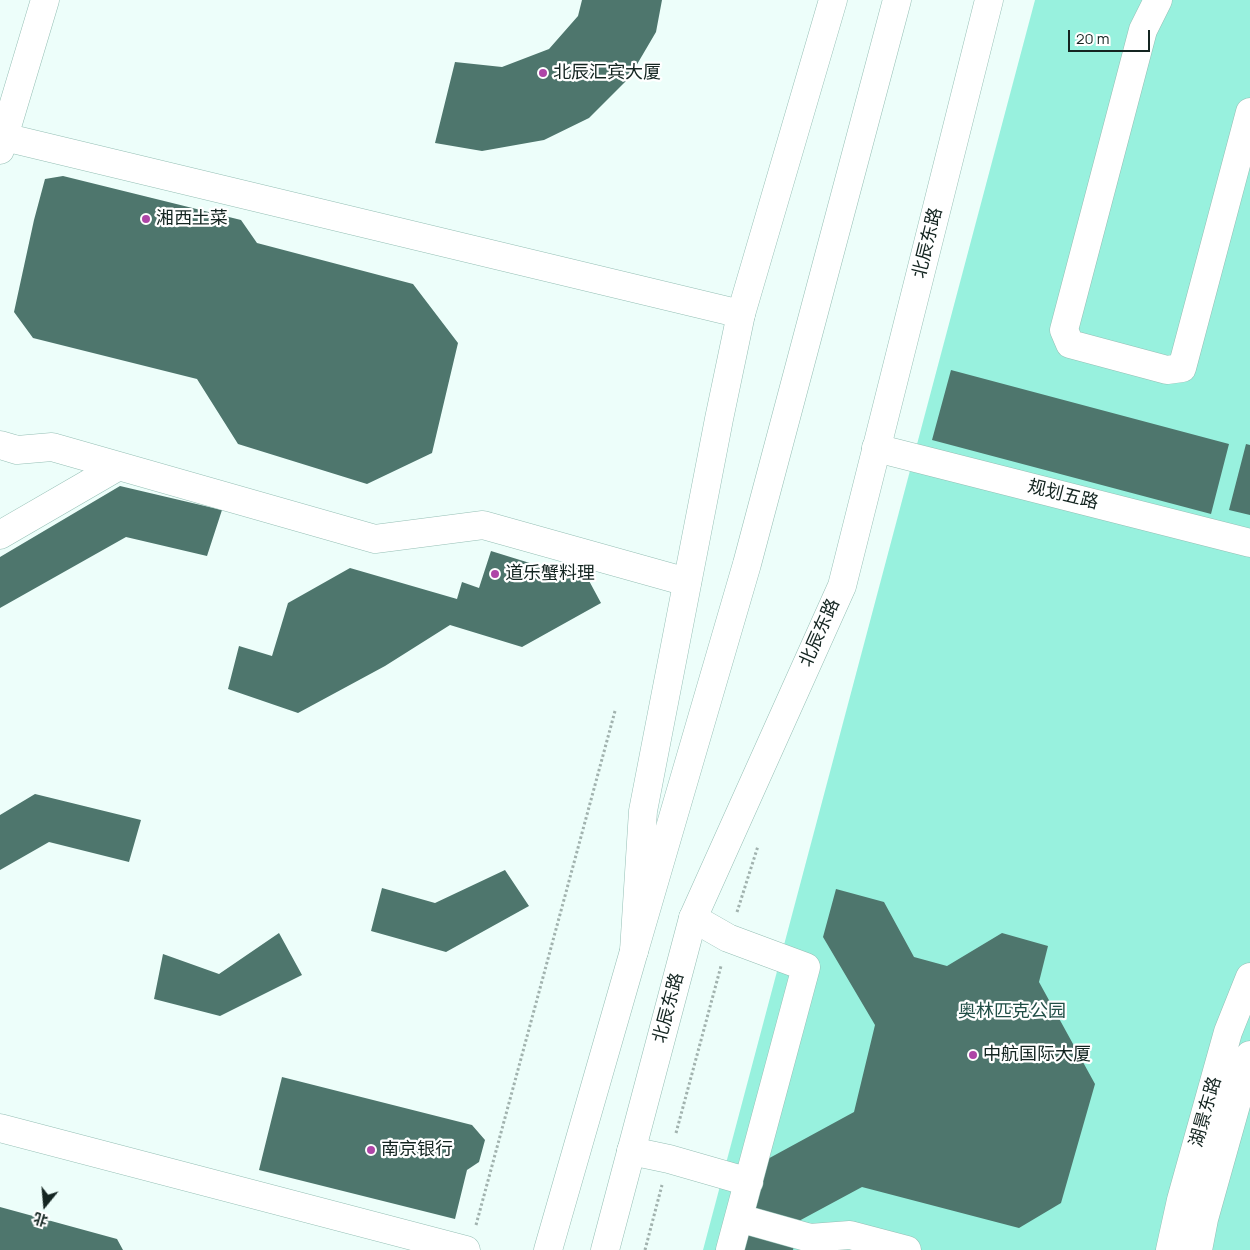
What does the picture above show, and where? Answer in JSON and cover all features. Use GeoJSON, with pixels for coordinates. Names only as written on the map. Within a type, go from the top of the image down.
{"type":"FeatureCollection","features":[{"type":"Feature","properties":{"kind":"main road"},"geometry":{"type":"LineString","coordinates":[[45,0],[2,143],[741,314]]}},
{"type":"Feature","properties":{"kind":"main road"},"geometry":{"type":"LineString","coordinates":[[634,951],[643,811],[718,419],[741,314],[833,0]]}},
{"type":"Feature","properties":{"kind":"main road"},"geometry":{"type":"LineString","coordinates":[[548,1250],[747,564],[897,0]]}},
{"type":"Feature","properties":{"kind":"main road","name":"北辰东路"},"geometry":{"type":"LineString","coordinates":[[605,1250],[693,918],[842,586],[989,0]]}},
{"type":"Feature","properties":{"kind":"main road"},"geometry":{"type":"LineString","coordinates":[[1158,0],[1143,30],[1064,330],[1070,344],[1167,370],[1182,368],[1250,112]]}},
{"type":"Feature","properties":{"kind":"main road"},"geometry":{"type":"LineString","coordinates":[[0,445],[17,450],[52,447],[375,539],[483,525],[687,582]]}},
{"type":"Feature","properties":{"kind":"main road","name":"规划五路"},"geometry":{"type":"LineString","coordinates":[[876,448],[1250,543]]}},
{"type":"Feature","properties":{"kind":"main road"},"geometry":{"type":"LineString","coordinates":[[0,535],[119,466]]}},
{"type":"Feature","properties":{"kind":"main road"},"geometry":{"type":"LineString","coordinates":[[693,918],[728,938],[806,967],[730,1250]]}},
{"type":"Feature","properties":{"kind":"main road","name":"湖景东路"},"geometry":{"type":"LineString","coordinates":[[1170,1250],[1181,1200],[1228,1032],[1250,977]]}},
{"type":"Feature","properties":{"kind":"main road","name":"湖景东路"},"geometry":{"type":"LineString","coordinates":[[1198,1250],[1204,1220],[1250,1055]]}},
{"type":"Feature","properties":{"kind":"main road"},"geometry":{"type":"LineString","coordinates":[[0,1128],[470,1240]]}},
{"type":"Feature","properties":{"kind":"main road"},"geometry":{"type":"LineString","coordinates":[[631,1151],[669,1159],[749,1182]]}},
{"type":"Feature","properties":{"kind":"main road"},"geometry":{"type":"LineString","coordinates":[[739,1218],[809,1244],[850,1235],[907,1250]]}},
{"type":"Feature","properties":{"kind":"path"},"geometry":{"type":"LineString","coordinates":[[470,1240],[615,711]]}},
{"type":"Feature","properties":{"kind":"green space","name":"奥林匹克公园"},"geometry":{"type":"Polygon","coordinates":[[[1035,0],[1250,0],[1250,1250],[703,1250],[1035,0]]]}},
{"type":"Feature","properties":{"kind":"building","name":"北辰汇宾大厦"},"geometry":{"type":"Polygon","coordinates":[[[582,0],[662,0],[656,32],[629,78],[589,118],[544,140],[482,151],[435,143],[455,62],[502,67],[549,49],[578,16],[582,0]]]}},
{"type":"Feature","properties":{"kind":"building"},"geometry":{"type":"Polygon","coordinates":[[[63,176],[241,220],[257,243],[413,284],[458,343],[432,453],[367,484],[238,444],[197,379],[33,338],[14,312],[45,179],[63,176]]]}},
{"type":"Feature","properties":{"kind":"building"},"geometry":{"type":"Polygon","coordinates":[[[951,370],[1229,444],[1211,514],[932,440],[951,370]]]}},
{"type":"Feature","properties":{"kind":"building"},"geometry":{"type":"Polygon","coordinates":[[[1246,444],[1250,445],[1250,515],[1229,510],[1246,444]]]}},
{"type":"Feature","properties":{"kind":"building"},"geometry":{"type":"Polygon","coordinates":[[[120,486],[222,510],[207,556],[126,537],[0,608],[0,557],[120,486]]]}},
{"type":"Feature","properties":{"kind":"building"},"geometry":{"type":"Polygon","coordinates":[[[491,551],[562,573],[580,564],[601,603],[522,647],[450,625],[385,666],[298,713],[228,689],[239,646],[272,656],[288,603],[350,568],[457,599],[462,582],[479,588],[491,551]]]}},
{"type":"Feature","properties":{"kind":"building"},"geometry":{"type":"Polygon","coordinates":[[[35,794],[141,820],[129,862],[49,842],[0,870],[0,815],[35,794]]]}},
{"type":"Feature","properties":{"kind":"building"},"geometry":{"type":"Polygon","coordinates":[[[505,870],[529,906],[446,952],[371,931],[382,888],[435,903],[505,870]]]}},
{"type":"Feature","properties":{"kind":"building","name":"中航国际大厦"},"geometry":{"type":"Polygon","coordinates":[[[836,889],[884,902],[914,957],[947,966],[1002,933],[1048,946],[1039,982],[1095,1084],[1061,1203],[1019,1228],[862,1187],[797,1222],[750,1208],[764,1161],[854,1112],[875,1025],[823,937],[836,889]]]}},
{"type":"Feature","properties":{"kind":"building"},"geometry":{"type":"Polygon","coordinates":[[[279,933],[302,975],[220,1016],[154,999],[163,954],[219,974],[279,933]]]}},
{"type":"Feature","properties":{"kind":"building"},"geometry":{"type":"Polygon","coordinates":[[[282,1077],[472,1125],[485,1140],[479,1162],[467,1170],[455,1219],[259,1170],[282,1077]]]}},
{"type":"Feature","properties":{"kind":"building"},"geometry":{"type":"Polygon","coordinates":[[[0,1207],[117,1239],[123,1250],[0,1250],[0,1207]]]}},
{"type":"Feature","properties":{"kind":"building"},"geometry":{"type":"Polygon","coordinates":[[[750,1229],[795,1241],[793,1250],[744,1250],[750,1229]]]}},
{"type":"Feature","properties":{"kind":"place","name":"北辰汇宾大厦"},"geometry":{"type":"Point","coordinates":[543,73]}},
{"type":"Feature","properties":{"kind":"place","name":"湘西土菜"},"geometry":{"type":"Point","coordinates":[146,219]}},
{"type":"Feature","properties":{"kind":"place","name":"道乐蟹料理"},"geometry":{"type":"Point","coordinates":[495,574]}},
{"type":"Feature","properties":{"kind":"place","name":"中航国际大厦"},"geometry":{"type":"Point","coordinates":[973,1055]}},
{"type":"Feature","properties":{"kind":"place","name":"南京银行"},"geometry":{"type":"Point","coordinates":[371,1150]}}]}
